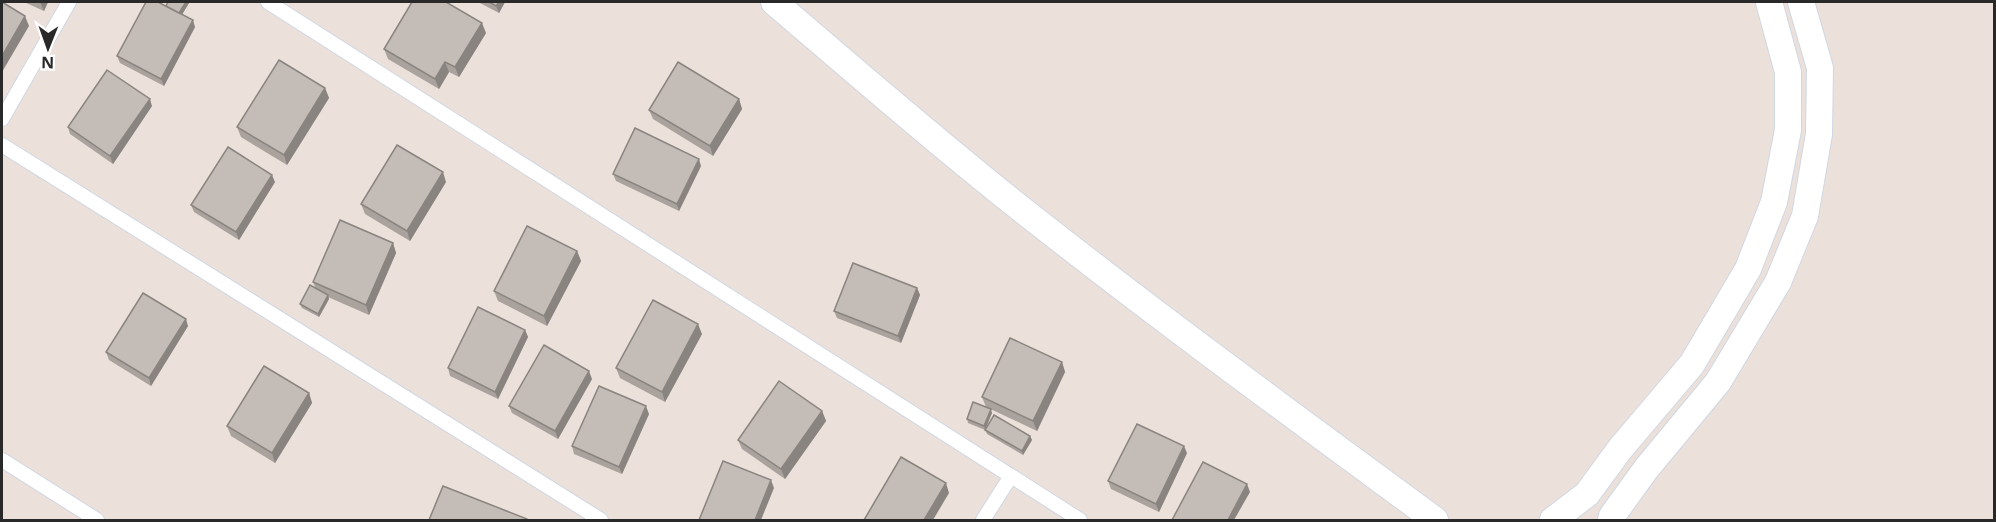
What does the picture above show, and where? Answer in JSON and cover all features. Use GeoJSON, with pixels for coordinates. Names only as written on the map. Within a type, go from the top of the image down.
{"type":"FeatureCollection","features":[{"type":"Feature","properties":{"kind":"street"},"geometry":{"type":"LineString","coordinates":[[774,2],[1037,221],[1191,341],[1435,520]]}},
{"type":"Feature","properties":{"kind":"street"},"geometry":{"type":"LineString","coordinates":[[1553,520],[1587,494],[1620,449],[1692,364],[1748,269],[1773,202],[1788,130],[1788,72],[1769,2]]}},
{"type":"Feature","properties":{"kind":"street"},"geometry":{"type":"LineString","coordinates":[[1611,520],[1646,469],[1718,382],[1778,282],[1805,216],[1820,134],[1820,68],[1801,2]]}},
{"type":"Feature","properties":{"kind":"street"},"geometry":{"type":"LineString","coordinates":[[1788,72],[1820,68]]}},
{"type":"Feature","properties":{"kind":"street"},"geometry":{"type":"LineString","coordinates":[[1748,269],[1778,282]]}},
{"type":"Feature","properties":{"kind":"lane"},"geometry":{"type":"LineString","coordinates":[[2,119],[69,2]]}},
{"type":"Feature","properties":{"kind":"lane"},"geometry":{"type":"LineString","coordinates":[[268,2],[1080,520]]}},
{"type":"Feature","properties":{"kind":"lane"},"geometry":{"type":"LineString","coordinates":[[2,145],[601,520]]}},
{"type":"Feature","properties":{"kind":"lane"},"geometry":{"type":"LineString","coordinates":[[2,460],[97,520]]}},
{"type":"Feature","properties":{"kind":"lane"},"geometry":{"type":"LineString","coordinates":[[983,520],[1011,476]]}},
{"type":"Feature","properties":{"kind":"building"},"geometry":{"type":"Polygon","coordinates":[[[2,2],[25,16],[2,56],[2,2]]]}},
{"type":"Feature","properties":{"kind":"building"},"geometry":{"type":"Polygon","coordinates":[[[146,2],[158,2],[193,20],[161,79],[117,56],[146,2]]]}},
{"type":"Feature","properties":{"kind":"building"},"geometry":{"type":"Polygon","coordinates":[[[168,2],[186,2],[179,13],[166,6],[168,2]]]}},
{"type":"Feature","properties":{"kind":"building"},"geometry":{"type":"Polygon","coordinates":[[[412,2],[446,2],[482,23],[455,67],[445,62],[435,79],[384,49],[412,2]]]}},
{"type":"Feature","properties":{"kind":"building"},"geometry":{"type":"Polygon","coordinates":[[[279,60],[325,88],[284,155],[237,127],[279,60]]]}},
{"type":"Feature","properties":{"kind":"building"},"geometry":{"type":"Polygon","coordinates":[[[678,62],[739,99],[710,146],[649,110],[678,62]]]}},
{"type":"Feature","properties":{"kind":"building"},"geometry":{"type":"Polygon","coordinates":[[[107,70],[150,99],[110,156],[68,127],[107,70]]]}},
{"type":"Feature","properties":{"kind":"building"},"geometry":{"type":"Polygon","coordinates":[[[635,128],[699,159],[677,204],[613,174],[635,128]]]}},
{"type":"Feature","properties":{"kind":"building"},"geometry":{"type":"Polygon","coordinates":[[[397,145],[443,172],[407,231],[361,204],[397,145]]]}},
{"type":"Feature","properties":{"kind":"building"},"geometry":{"type":"Polygon","coordinates":[[[228,147],[272,175],[236,232],[191,205],[228,147]]]}},
{"type":"Feature","properties":{"kind":"building"},"geometry":{"type":"Polygon","coordinates":[[[340,220],[393,243],[366,305],[313,282],[340,220]]]}},
{"type":"Feature","properties":{"kind":"building"},"geometry":{"type":"Polygon","coordinates":[[[527,226],[577,251],[544,316],[494,291],[527,226]]]}},
{"type":"Feature","properties":{"kind":"building"},"geometry":{"type":"Polygon","coordinates":[[[853,263],[917,288],[898,336],[834,311],[853,263]]]}},
{"type":"Feature","properties":{"kind":"building"},"geometry":{"type":"Polygon","coordinates":[[[310,285],[328,295],[318,314],[300,304],[310,285]]]}},
{"type":"Feature","properties":{"kind":"building"},"geometry":{"type":"Polygon","coordinates":[[[143,293],[186,319],[149,378],[106,352],[143,293]]]}},
{"type":"Feature","properties":{"kind":"building"},"geometry":{"type":"Polygon","coordinates":[[[653,300],[698,324],[662,392],[616,368],[653,300]]]}},
{"type":"Feature","properties":{"kind":"building"},"geometry":{"type":"Polygon","coordinates":[[[478,307],[525,330],[495,392],[448,368],[478,307]]]}},
{"type":"Feature","properties":{"kind":"building"},"geometry":{"type":"Polygon","coordinates":[[[1010,338],[1062,362],[1033,421],[982,397],[1010,338]]]}},
{"type":"Feature","properties":{"kind":"building"},"geometry":{"type":"Polygon","coordinates":[[[544,345],[589,371],[555,431],[509,406],[544,345]]]}},
{"type":"Feature","properties":{"kind":"building"},"geometry":{"type":"Polygon","coordinates":[[[264,366],[309,393],[272,453],[227,426],[264,366]]]}},
{"type":"Feature","properties":{"kind":"building"},"geometry":{"type":"Polygon","coordinates":[[[779,381],[822,411],[781,469],[738,440],[779,381]]]}},
{"type":"Feature","properties":{"kind":"building"},"geometry":{"type":"Polygon","coordinates":[[[599,386],[646,406],[619,467],[572,446],[599,386]]]}},
{"type":"Feature","properties":{"kind":"building"},"geometry":{"type":"Polygon","coordinates":[[[973,402],[991,409],[984,426],[967,419],[973,402]]]}},
{"type":"Feature","properties":{"kind":"building"},"geometry":{"type":"Polygon","coordinates":[[[994,415],[1030,436],[1022,451],[985,430],[994,415]]]}},
{"type":"Feature","properties":{"kind":"building"},"geometry":{"type":"Polygon","coordinates":[[[1137,424],[1184,446],[1156,504],[1108,481],[1137,424]]]}},
{"type":"Feature","properties":{"kind":"building"},"geometry":{"type":"Polygon","coordinates":[[[901,457],[946,483],[924,520],[864,520],[901,457]]]}},
{"type":"Feature","properties":{"kind":"building"},"geometry":{"type":"Polygon","coordinates":[[[723,461],[771,480],[755,520],[699,520],[723,461]]]}},
{"type":"Feature","properties":{"kind":"building"},"geometry":{"type":"Polygon","coordinates":[[[1203,462],[1247,484],[1228,520],[1172,520],[1203,462]]]}},
{"type":"Feature","properties":{"kind":"building"},"geometry":{"type":"Polygon","coordinates":[[[443,486],[527,519],[527,520],[429,520],[443,486]]]}}]}
